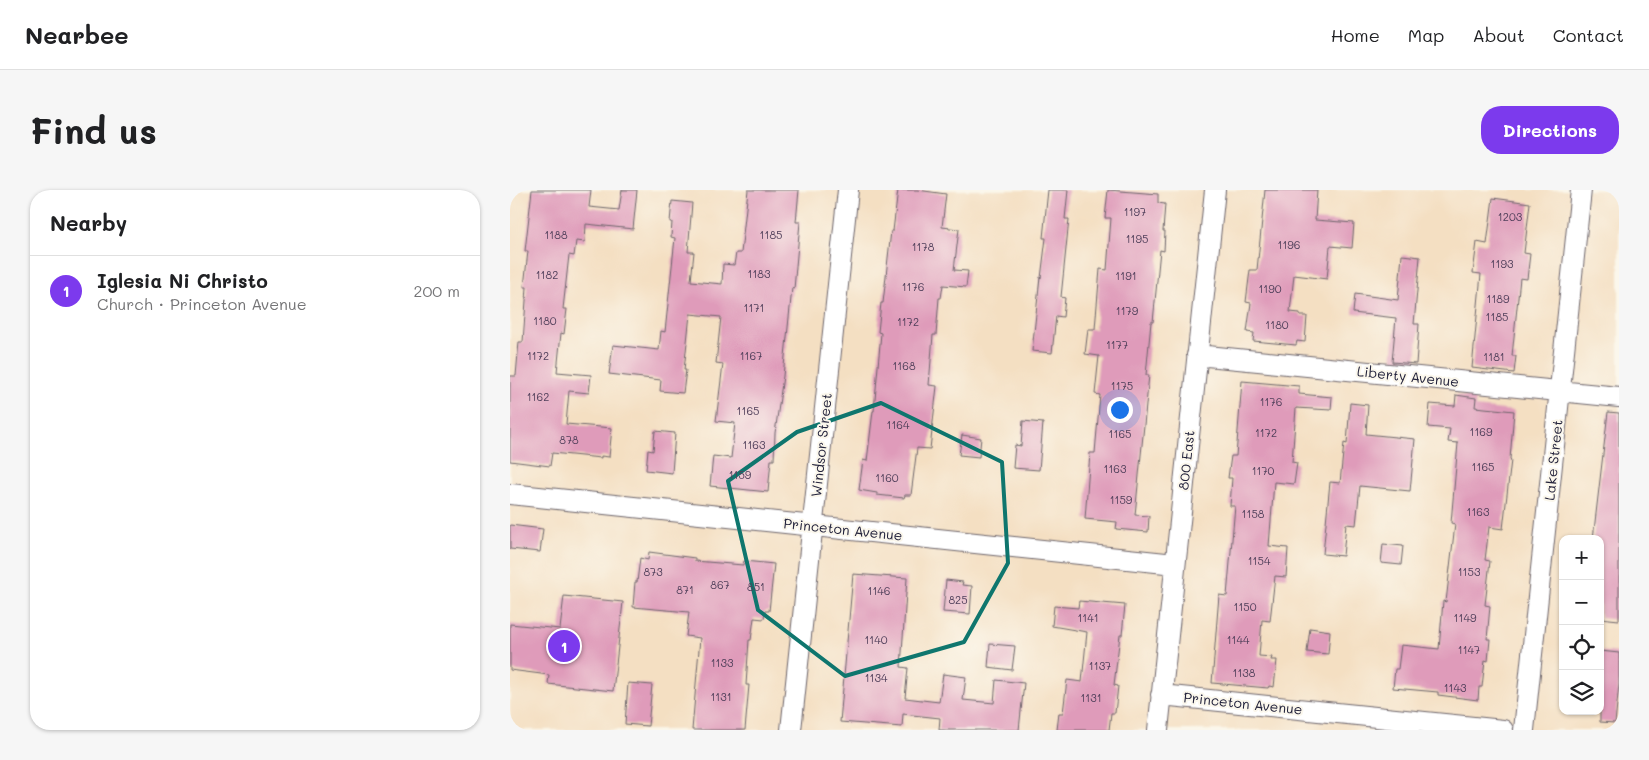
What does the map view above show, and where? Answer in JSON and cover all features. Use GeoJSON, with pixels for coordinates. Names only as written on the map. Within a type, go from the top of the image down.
{"type":"FeatureCollection","features":[{"type":"Feature","properties":{"kind":"street","name":"Windsor Street"},"geometry":{"type":"LineString","coordinates":[[792,730],[848,190]]}},
{"type":"Feature","properties":{"kind":"street","name":"800 East"},"geometry":{"type":"LineString","coordinates":[[1158,730],[1214,190]]}},
{"type":"Feature","properties":{"kind":"street","name":"Lake Street"},"geometry":{"type":"LineString","coordinates":[[1524,730],[1581,190]]}},
{"type":"Feature","properties":{"kind":"street","name":"Liberty Avenue"},"geometry":{"type":"LineString","coordinates":[[1197,355],[1619,397]]}},
{"type":"Feature","properties":{"kind":"street","name":"Princeton Avenue"},"geometry":{"type":"LineString","coordinates":[[510,494],[1175,564]]}},
{"type":"Feature","properties":{"kind":"street","name":"Princeton Avenue"},"geometry":{"type":"LineString","coordinates":[[1161,695],[1503,730]]}},
{"type":"Feature","properties":{"kind":"highlighted area"},"geometry":{"type":"Polygon","coordinates":[[[881,403],[1002,462],[1008,563],[964,642],[845,676],[758,610],[728,481],[797,432],[881,403]]]}},
{"type":"Feature","properties":{"kind":"building"},"geometry":{"type":"Polygon","coordinates":[[[532,190],[591,190],[589,207],[619,210],[622,190],[637,190],[633,229],[586,224],[585,242],[576,241],[574,256],[569,255],[563,309],[567,309],[564,334],[561,333],[557,372],[591,375],[589,393],[569,391],[566,424],[612,428],[609,457],[601,456],[601,458],[552,453],[550,466],[510,461],[510,376],[516,376],[519,342],[523,342],[527,287],[524,287],[528,251],[525,251],[532,190]]]}},
{"type":"Feature","properties":{"kind":"building"},"geometry":{"type":"Polygon","coordinates":[[[748,190],[799,190],[796,222],[800,222],[794,289],[792,288],[775,433],[774,460],[771,460],[768,492],[710,486],[713,456],[731,458],[735,423],[716,421],[723,364],[716,363],[721,317],[690,314],[683,393],[660,391],[661,380],[609,374],[613,345],[659,350],[661,331],[665,332],[675,238],[671,237],[672,201],[692,203],[688,252],[694,252],[691,281],[722,284],[723,264],[734,265],[736,253],[741,253],[748,190]]]}},
{"type":"Feature","properties":{"kind":"building"},"geometry":{"type":"Polygon","coordinates":[[[898,190],[917,190],[946,194],[942,227],[959,229],[954,270],[968,271],[966,287],[943,285],[941,298],[939,298],[936,335],[933,335],[929,385],[937,386],[930,449],[917,448],[911,495],[905,495],[904,498],[877,495],[877,493],[859,490],[863,460],[867,461],[874,411],[881,333],[878,332],[881,303],[883,303],[891,231],[893,231],[898,190]]]}},
{"type":"Feature","properties":{"kind":"building"},"geometry":{"type":"Polygon","coordinates":[[[1048,190],[1068,190],[1065,219],[1069,219],[1061,297],[1065,298],[1063,317],[1056,316],[1052,353],[1032,351],[1046,238],[1043,238],[1048,190]]]}},
{"type":"Feature","properties":{"kind":"building"},"geometry":{"type":"Polygon","coordinates":[[[1108,190],[1158,194],[1158,203],[1165,204],[1164,251],[1160,250],[1153,322],[1151,322],[1146,375],[1149,375],[1135,515],[1149,516],[1148,532],[1116,529],[1117,522],[1085,519],[1090,453],[1095,453],[1100,395],[1095,394],[1099,356],[1085,354],[1088,329],[1095,329],[1100,269],[1107,270],[1111,218],[1105,218],[1108,190]]]}},
{"type":"Feature","properties":{"kind":"building"},"geometry":{"type":"Polygon","coordinates":[[[1265,190],[1317,190],[1315,220],[1354,223],[1352,248],[1330,246],[1327,279],[1294,275],[1290,312],[1300,313],[1300,316],[1307,316],[1305,342],[1297,341],[1296,345],[1253,341],[1254,333],[1247,332],[1251,303],[1246,302],[1250,270],[1257,270],[1265,190]]]}},
{"type":"Feature","properties":{"kind":"building"},"geometry":{"type":"Polygon","coordinates":[[[1493,198],[1530,203],[1524,253],[1530,254],[1527,279],[1520,278],[1512,356],[1516,356],[1514,373],[1472,368],[1481,274],[1473,273],[1477,242],[1487,244],[1493,198]]]}},
{"type":"Feature","properties":{"kind":"building"},"geometry":{"type":"Polygon","coordinates":[[[1402,255],[1420,257],[1414,324],[1419,324],[1416,364],[1392,362],[1396,318],[1353,313],[1355,294],[1398,300],[1402,255]]]}},
{"type":"Feature","properties":{"kind":"building"},"geometry":{"type":"Polygon","coordinates":[[[1242,381],[1299,386],[1299,394],[1332,397],[1331,410],[1296,408],[1292,462],[1297,463],[1294,484],[1274,482],[1269,546],[1288,548],[1286,577],[1275,576],[1270,621],[1262,620],[1259,656],[1272,657],[1271,660],[1277,660],[1274,687],[1269,686],[1268,688],[1212,683],[1219,595],[1227,596],[1235,506],[1230,506],[1232,478],[1228,478],[1231,456],[1236,456],[1242,381]]]}},
{"type":"Feature","properties":{"kind":"building"},"geometry":{"type":"Polygon","coordinates":[[[1456,395],[1476,398],[1475,407],[1514,411],[1511,460],[1503,529],[1489,527],[1485,560],[1490,561],[1485,605],[1490,606],[1487,639],[1490,639],[1488,661],[1485,660],[1482,687],[1479,687],[1478,700],[1438,695],[1438,692],[1393,688],[1395,669],[1398,669],[1401,645],[1439,649],[1443,601],[1446,602],[1455,524],[1451,523],[1458,443],[1448,442],[1450,429],[1428,427],[1430,404],[1455,406],[1456,395]]]}},
{"type":"Feature","properties":{"kind":"building"},"geometry":{"type":"Polygon","coordinates":[[[1350,403],[1368,405],[1366,434],[1415,439],[1410,491],[1360,486],[1356,525],[1346,524],[1343,556],[1323,554],[1330,482],[1340,483],[1344,443],[1347,444],[1350,403]]]}},
{"type":"Feature","properties":{"kind":"building"},"geometry":{"type":"Polygon","coordinates":[[[1608,412],[1619,413],[1619,620],[1604,618],[1604,535],[1593,535],[1608,412]]]}},
{"type":"Feature","properties":{"kind":"building"},"geometry":{"type":"Polygon","coordinates":[[[1023,421],[1043,423],[1039,470],[1013,468],[1015,445],[1021,446],[1023,421]]]}},
{"type":"Feature","properties":{"kind":"building"},"geometry":{"type":"Polygon","coordinates":[[[655,431],[675,433],[672,473],[646,470],[648,450],[653,451],[655,431]]]}},
{"type":"Feature","properties":{"kind":"building"},"geometry":{"type":"Polygon","coordinates":[[[962,435],[981,438],[979,457],[959,455],[962,435]]]}},
{"type":"Feature","properties":{"kind":"building"},"geometry":{"type":"Polygon","coordinates":[[[510,525],[543,529],[540,552],[510,549],[510,525]]]}},
{"type":"Feature","properties":{"kind":"building"},"geometry":{"type":"Polygon","coordinates":[[[1383,544],[1403,546],[1401,565],[1381,563],[1383,544]]]}},
{"type":"Feature","properties":{"kind":"building"},"geometry":{"type":"Polygon","coordinates":[[[649,552],[695,558],[695,561],[743,565],[744,561],[774,564],[769,611],[765,611],[764,619],[754,618],[751,640],[749,640],[746,685],[749,685],[745,730],[692,730],[700,638],[686,636],[689,612],[633,607],[635,582],[637,582],[640,558],[648,560],[649,552]]]}},
{"type":"Feature","properties":{"kind":"building"},"geometry":{"type":"Polygon","coordinates":[[[853,574],[907,578],[901,667],[908,668],[905,698],[939,702],[943,674],[966,677],[963,700],[994,703],[996,680],[1024,683],[1019,730],[939,730],[940,718],[903,714],[902,727],[840,722],[853,574]]]}},
{"type":"Feature","properties":{"kind":"building"},"geometry":{"type":"Polygon","coordinates":[[[946,580],[963,582],[962,585],[972,586],[970,614],[943,612],[946,580]]]}},
{"type":"Feature","properties":{"kind":"building"},"geometry":{"type":"Polygon","coordinates":[[[564,596],[623,602],[613,691],[548,684],[549,675],[510,670],[510,624],[560,629],[564,596]]]}},
{"type":"Feature","properties":{"kind":"building"},"geometry":{"type":"Polygon","coordinates":[[[1079,601],[1125,605],[1114,685],[1118,686],[1115,713],[1111,713],[1109,730],[1057,730],[1059,713],[1063,713],[1067,680],[1082,682],[1087,632],[1052,626],[1054,606],[1078,608],[1079,601]]]}},
{"type":"Feature","properties":{"kind":"building"},"geometry":{"type":"Polygon","coordinates":[[[1310,628],[1330,631],[1328,654],[1307,652],[1310,628]]]}},
{"type":"Feature","properties":{"kind":"building"},"geometry":{"type":"Polygon","coordinates":[[[990,644],[1015,646],[1012,670],[988,667],[990,644]]]}},
{"type":"Feature","properties":{"kind":"building"},"geometry":{"type":"Polygon","coordinates":[[[1604,651],[1619,653],[1619,684],[1615,723],[1600,722],[1600,715],[1604,715],[1604,651]]]}},
{"type":"Feature","properties":{"kind":"building"},"geometry":{"type":"Polygon","coordinates":[[[628,683],[652,685],[648,726],[625,724],[628,683]]]}},
{"type":"Feature","properties":{"kind":"place","name":"Iglesia Ni Christo"},"geometry":{"type":"Point","coordinates":[564,646]}}]}
